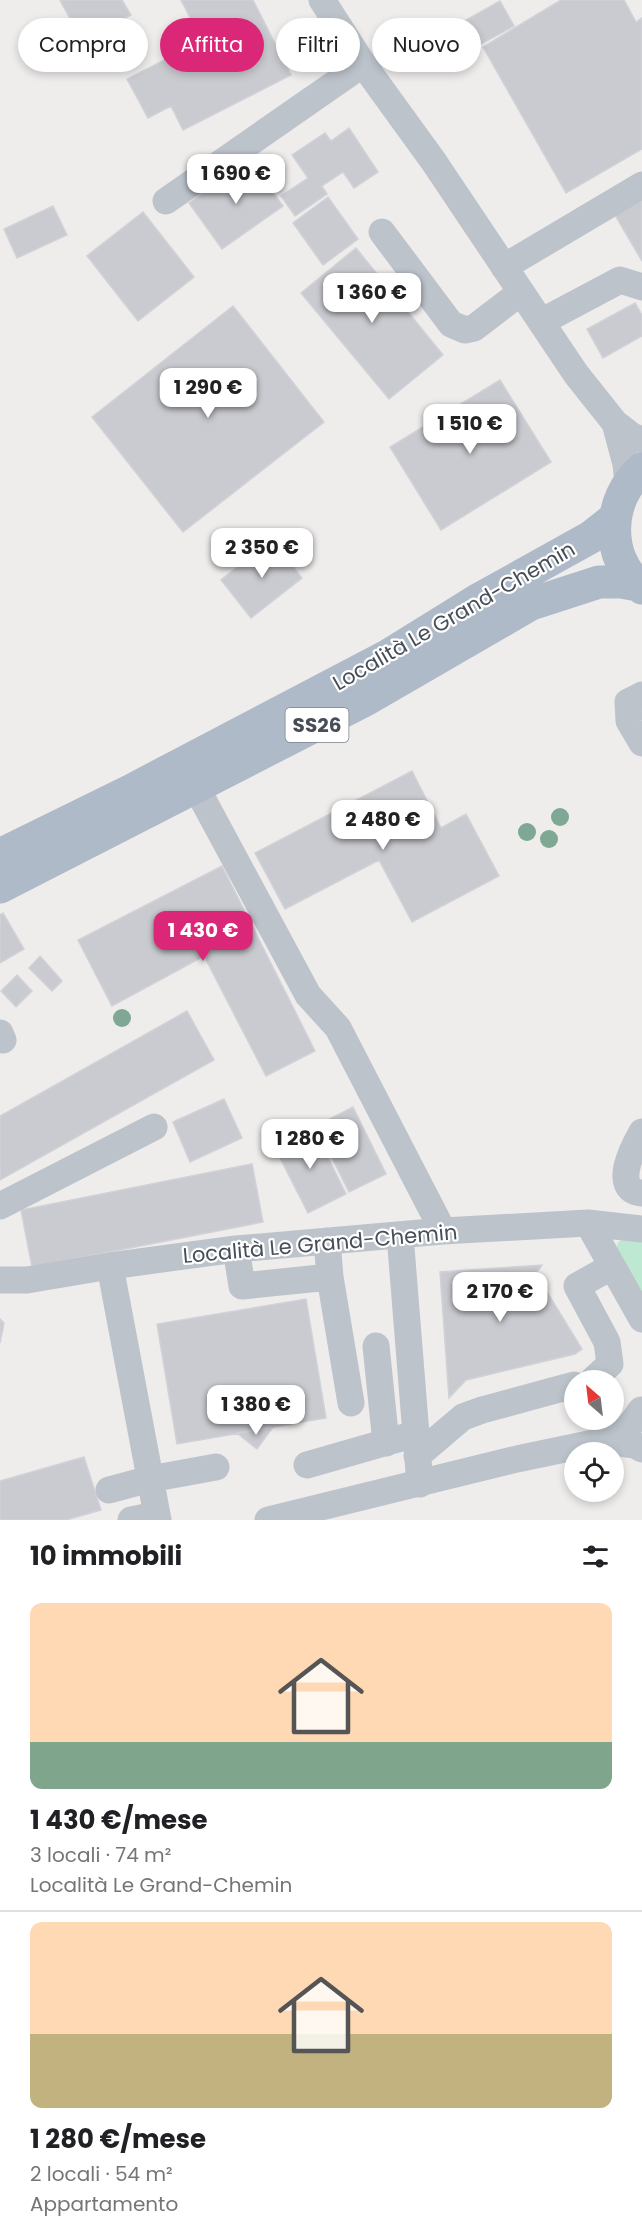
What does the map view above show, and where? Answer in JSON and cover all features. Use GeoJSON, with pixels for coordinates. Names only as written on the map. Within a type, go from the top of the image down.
{"type":"FeatureCollection","features":[{"type":"Feature","properties":{"kind":"main road","name":"Località Le Grand-Chemin"},"geometry":{"type":"LineString","coordinates":[[635,477],[621,497],[615,518],[616,545],[620,558],[640,586]]}},
{"type":"Feature","properties":{"kind":"main road","name":"Località Le Grand-Chemin"},"geometry":{"type":"LineString","coordinates":[[0,855],[130,791],[389,655],[485,596],[591,537],[615,518]]}},
{"type":"Feature","properties":{"kind":"main road","name":"Località Le Grand-Chemin"},"geometry":{"type":"LineString","coordinates":[[0,887],[367,699],[531,604],[599,582],[621,582],[640,586]]}},
{"type":"Feature","properties":{"kind":"street"},"geometry":{"type":"LineString","coordinates":[[322,0],[363,64],[434,162],[576,374],[615,423],[642,440]]}},
{"type":"Feature","properties":{"kind":"street"},"geometry":{"type":"LineString","coordinates":[[166,201],[363,64]]}},
{"type":"Feature","properties":{"kind":"street"},"geometry":{"type":"LineString","coordinates":[[504,267],[642,185]]}},
{"type":"Feature","properties":{"kind":"street"},"geometry":{"type":"LineString","coordinates":[[382,232],[451,324],[465,330],[474,328],[521,292]]}},
{"type":"Feature","properties":{"kind":"street"},"geometry":{"type":"LineString","coordinates":[[541,322],[620,280],[642,287]]}},
{"type":"Feature","properties":{"kind":"street"},"geometry":{"type":"LineString","coordinates":[[615,423],[626,464],[635,477]]}},
{"type":"Feature","properties":{"kind":"street"},"geometry":{"type":"LineString","coordinates":[[642,695],[628,702],[629,721],[642,744]]}},
{"type":"Feature","properties":{"kind":"street"},"geometry":{"type":"LineString","coordinates":[[196,787],[308,995],[338,1028],[443,1231]]}},
{"type":"Feature","properties":{"kind":"street"},"geometry":{"type":"LineString","coordinates":[[0,1206],[154,1127]]}},
{"type":"Feature","properties":{"kind":"street"},"geometry":{"type":"LineString","coordinates":[[642,1132],[625,1172],[628,1184],[637,1192],[642,1192]]}},
{"type":"Feature","properties":{"kind":"street"},"geometry":{"type":"LineString","coordinates":[[588,1223],[642,1319]]}},
{"type":"Feature","properties":{"kind":"street","name":"Località Le Grand-Chemin"},"geometry":{"type":"LineString","coordinates":[[0,1280],[27,1280],[236,1249],[443,1231],[588,1223],[642,1229]]}},
{"type":"Feature","properties":{"kind":"street"},"geometry":{"type":"LineString","coordinates":[[400,1235],[420,1484]]}},
{"type":"Feature","properties":{"kind":"street"},"geometry":{"type":"LineString","coordinates":[[327,1242],[330,1277],[351,1403]]}},
{"type":"Feature","properties":{"kind":"street"},"geometry":{"type":"LineString","coordinates":[[236,1249],[242,1286],[330,1277]]}},
{"type":"Feature","properties":{"kind":"street"},"geometry":{"type":"LineString","coordinates":[[110,1266],[150,1479],[148,1518]]}},
{"type":"Feature","properties":{"kind":"street"},"geometry":{"type":"LineString","coordinates":[[604,1370],[610,1364],[607,1341],[577,1286],[611,1267]]}},
{"type":"Feature","properties":{"kind":"street"},"geometry":{"type":"LineString","coordinates":[[376,1346],[386,1443]]}},
{"type":"Feature","properties":{"kind":"street"},"geometry":{"type":"LineString","coordinates":[[307,1465],[386,1443],[416,1445],[463,1417],[564,1388]]}},
{"type":"Feature","properties":{"kind":"street"},"geometry":{"type":"LineString","coordinates":[[642,1409],[642,1431]]}},
{"type":"Feature","properties":{"kind":"street"},"geometry":{"type":"LineString","coordinates":[[268,1520],[517,1459],[603,1441],[620,1434],[642,1409]]}},
{"type":"Feature","properties":{"kind":"street"},"geometry":{"type":"LineString","coordinates":[[603,1441],[635,1445],[642,1449]]}},
{"type":"Feature","properties":{"kind":"street"},"geometry":{"type":"LineString","coordinates":[[109,1490],[150,1479],[216,1467]]}},
{"type":"Feature","properties":{"kind":"green space"},"geometry":{"type":"Polygon","coordinates":[[[626,1238],[642,1239],[642,1303],[614,1256],[618,1242],[626,1238]]]}},
{"type":"Feature","properties":{"kind":"building"},"geometry":{"type":"Polygon","coordinates":[[[60,0],[122,0],[131,15],[125,18],[70,18],[60,0]]]}},
{"type":"Feature","properties":{"kind":"building"},"geometry":{"type":"Polygon","coordinates":[[[181,0],[253,0],[262,18],[190,18],[181,0]]]}},
{"type":"Feature","properties":{"kind":"building"},"geometry":{"type":"Polygon","coordinates":[[[561,0],[624,0],[636,22],[642,18],[642,149],[566,193],[483,47],[561,0]]]}},
{"type":"Feature","properties":{"kind":"building"},"geometry":{"type":"Polygon","coordinates":[[[500,1],[514,26],[481,44],[481,18],[470,18],[500,1]]]}},
{"type":"Feature","properties":{"kind":"building"},"geometry":{"type":"Polygon","coordinates":[[[264,22],[276,45],[276,72],[289,72],[291,75],[183,130],[171,106],[148,118],[127,79],[141,72],[148,72],[148,68],[160,62],[160,72],[264,72],[264,22]]]}},
{"type":"Feature","properties":{"kind":"building"},"geometry":{"type":"Polygon","coordinates":[[[349,128],[378,172],[354,188],[343,172],[322,186],[327,194],[295,216],[281,196],[308,178],[292,155],[325,133],[331,141],[349,128]]]}},
{"type":"Feature","properties":{"kind":"building"},"geometry":{"type":"Polygon","coordinates":[[[249,160],[283,206],[222,249],[189,203],[249,160]]]}},
{"type":"Feature","properties":{"kind":"building"},"geometry":{"type":"Polygon","coordinates":[[[642,192],[642,261],[612,210],[642,192]]]}},
{"type":"Feature","properties":{"kind":"building"},"geometry":{"type":"Polygon","coordinates":[[[328,197],[358,239],[323,265],[293,223],[328,197]]]}},
{"type":"Feature","properties":{"kind":"building"},"geometry":{"type":"Polygon","coordinates":[[[53,206],[67,235],[17,258],[4,229],[53,206]]]}},
{"type":"Feature","properties":{"kind":"building"},"geometry":{"type":"Polygon","coordinates":[[[143,212],[194,277],[138,321],[87,256],[143,212]]]}},
{"type":"Feature","properties":{"kind":"building"},"geometry":{"type":"Polygon","coordinates":[[[356,248],[443,355],[389,399],[301,293],[356,248]]]}},
{"type":"Feature","properties":{"kind":"building"},"geometry":{"type":"Polygon","coordinates":[[[635,303],[642,315],[642,336],[603,358],[587,329],[635,303]]]}},
{"type":"Feature","properties":{"kind":"building"},"geometry":{"type":"Polygon","coordinates":[[[233,306],[324,422],[183,532],[92,417],[233,306]]]}},
{"type":"Feature","properties":{"kind":"building"},"geometry":{"type":"Polygon","coordinates":[[[500,380],[551,462],[441,530],[390,447],[500,380]]]}},
{"type":"Feature","properties":{"kind":"building"},"geometry":{"type":"Polygon","coordinates":[[[272,540],[302,578],[251,618],[221,580],[272,540]]]}},
{"type":"Feature","properties":{"kind":"building"},"geometry":{"type":"Polygon","coordinates":[[[412,771],[441,828],[466,814],[499,876],[412,922],[379,860],[285,909],[255,853],[412,771]]]}},
{"type":"Feature","properties":{"kind":"building"},"geometry":{"type":"Polygon","coordinates":[[[222,866],[315,1051],[266,1076],[204,956],[112,1006],[78,940],[222,866]]]}},
{"type":"Feature","properties":{"kind":"building"},"geometry":{"type":"Polygon","coordinates":[[[3,913],[24,949],[0,963],[0,915],[3,913]]]}},
{"type":"Feature","properties":{"kind":"building"},"geometry":{"type":"Polygon","coordinates":[[[40,956],[62,981],[52,991],[29,968],[40,956]]]}},
{"type":"Feature","properties":{"kind":"building"},"geometry":{"type":"Polygon","coordinates":[[[17,975],[32,991],[16,1007],[1,991],[17,975]]]}},
{"type":"Feature","properties":{"kind":"building"},"geometry":{"type":"Polygon","coordinates":[[[187,1011],[214,1060],[0,1180],[0,1116],[187,1011]]]}},
{"type":"Feature","properties":{"kind":"building"},"geometry":{"type":"Polygon","coordinates":[[[224,1099],[242,1138],[190,1162],[173,1122],[224,1099]]]}},
{"type":"Feature","properties":{"kind":"building"},"geometry":{"type":"Polygon","coordinates":[[[353,1107],[386,1174],[349,1192],[316,1126],[353,1107]]]}},
{"type":"Feature","properties":{"kind":"building"},"geometry":{"type":"Polygon","coordinates":[[[313,1127],[346,1194],[308,1213],[274,1146],[313,1127]]]}},
{"type":"Feature","properties":{"kind":"building"},"geometry":{"type":"Polygon","coordinates":[[[252,1164],[263,1222],[32,1267],[21,1210],[252,1164]]]}},
{"type":"Feature","properties":{"kind":"building"},"geometry":{"type":"Polygon","coordinates":[[[542,1265],[536,1274],[582,1349],[575,1354],[466,1380],[449,1398],[440,1272],[542,1265]]]}},
{"type":"Feature","properties":{"kind":"building"},"geometry":{"type":"Polygon","coordinates":[[[306,1299],[326,1418],[177,1444],[157,1324],[306,1299]]]}},
{"type":"Feature","properties":{"kind":"building"},"geometry":{"type":"Polygon","coordinates":[[[0,1319],[4,1323],[0,1343],[0,1319]]]}},
{"type":"Feature","properties":{"kind":"building"},"geometry":{"type":"Polygon","coordinates":[[[273,1427],[257,1449],[237,1433],[273,1427]]]}},
{"type":"Feature","properties":{"kind":"building"},"geometry":{"type":"Polygon","coordinates":[[[84,1457],[101,1510],[66,1520],[0,1520],[0,1481],[84,1457]]]}}]}
